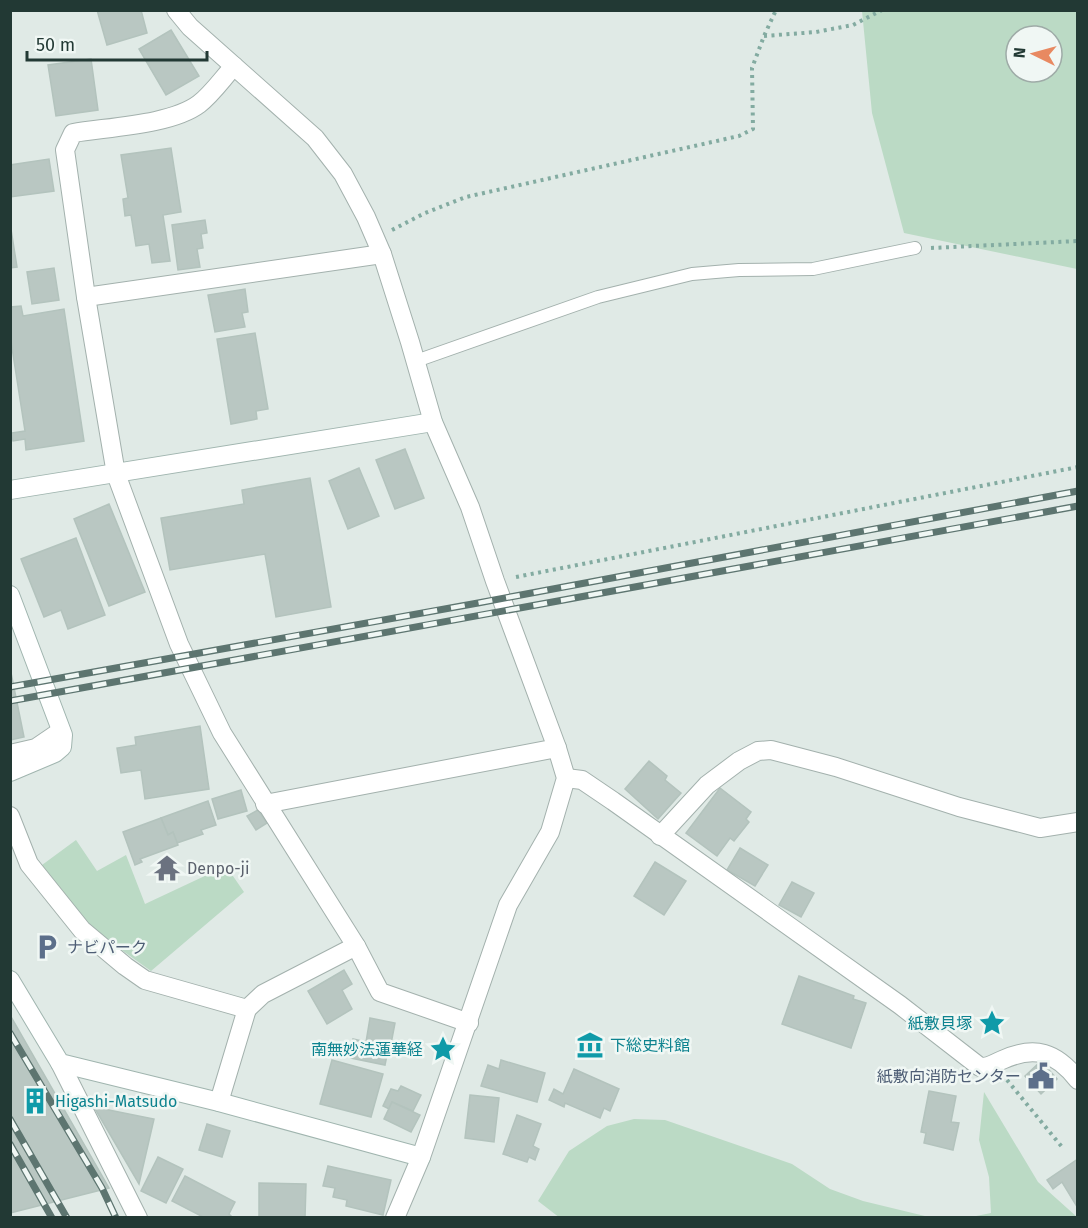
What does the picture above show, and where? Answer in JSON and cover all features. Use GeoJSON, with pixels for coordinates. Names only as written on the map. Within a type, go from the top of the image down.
{"type":"FeatureCollection","features":[{"type":"Feature","properties":{"kind":"street"},"geometry":{"type":"LineString","coordinates":[[176,10],[190,27],[315,138],[342,174],[366,217],[379,246],[433,422],[470,507],[566,778],[550,832],[508,904],[421,1158],[395,1218]]}},
{"type":"Feature","properties":{"kind":"street"},"geometry":{"type":"LineString","coordinates":[[234,66],[201,103],[186,112],[165,119],[73,133],[65,150],[86,297],[116,474],[179,644],[222,733],[356,946],[380,992],[469,1023]]}},
{"type":"Feature","properties":{"kind":"street"},"geometry":{"type":"LineString","coordinates":[[86,297],[379,246]]}},
{"type":"Feature","properties":{"kind":"street"},"geometry":{"type":"LineString","coordinates":[[10,490],[433,422]]}},
{"type":"Feature","properties":{"kind":"street"},"geometry":{"type":"LineString","coordinates":[[10,595],[62,731],[62,747],[55,753],[10,772]]}},
{"type":"Feature","properties":{"kind":"street"},"geometry":{"type":"LineString","coordinates":[[10,754],[36,748],[62,731]]}},
{"type":"Feature","properties":{"kind":"street"},"geometry":{"type":"LineString","coordinates":[[265,804],[557,748]]}},
{"type":"Feature","properties":{"kind":"street"},"geometry":{"type":"LineString","coordinates":[[660,836],[707,786],[740,761],[758,751],[771,750],[836,767],[959,807],[1040,828],[1077,822]]}},
{"type":"Feature","properties":{"kind":"street"},"geometry":{"type":"LineString","coordinates":[[566,778],[582,780],[900,1005],[980,1067],[987,1068],[1022,1052],[1043,1053],[1054,1057],[1068,1068],[1077,1080]]}},
{"type":"Feature","properties":{"kind":"street"},"geometry":{"type":"LineString","coordinates":[[10,816],[29,864],[82,930],[125,966],[146,980],[247,1009]]}},
{"type":"Feature","properties":{"kind":"street"},"geometry":{"type":"LineString","coordinates":[[219,1102],[247,1009],[263,994],[356,946]]}},
{"type":"Feature","properties":{"kind":"street"},"geometry":{"type":"LineString","coordinates":[[10,980],[60,1063],[138,1218]]}},
{"type":"Feature","properties":{"kind":"street"},"geometry":{"type":"LineString","coordinates":[[60,1063],[219,1102],[421,1158]]}},
{"type":"Feature","properties":{"kind":"lane"},"geometry":{"type":"LineString","coordinates":[[416,361],[598,297],[692,274],[739,270],[813,269],[915,248]]}},
{"type":"Feature","properties":{"kind":"path"},"geometry":{"type":"LineString","coordinates":[[379,246],[425,213],[465,197],[739,136],[753,129],[752,68],[776,10]]}},
{"type":"Feature","properties":{"kind":"path"},"geometry":{"type":"LineString","coordinates":[[764,36],[816,32],[853,25],[882,10]]}},
{"type":"Feature","properties":{"kind":"path"},"geometry":{"type":"LineString","coordinates":[[915,248],[1077,241]]}},
{"type":"Feature","properties":{"kind":"path"},"geometry":{"type":"LineString","coordinates":[[495,581],[1077,467]]}},
{"type":"Feature","properties":{"kind":"path"},"geometry":{"type":"LineString","coordinates":[[1000,1072],[1062,1147]]}},
{"type":"Feature","properties":{"kind":"green space"},"geometry":{"type":"Polygon","coordinates":[[[862,11],[1077,11],[1077,269],[904,233],[872,113],[862,11]]]}},
{"type":"Feature","properties":{"kind":"green space"},"geometry":{"type":"Polygon","coordinates":[[[76,840],[97,871],[126,855],[145,904],[226,866],[244,892],[151,971],[91,928],[42,865],[76,840]]]}},
{"type":"Feature","properties":{"kind":"green space"},"geometry":{"type":"Polygon","coordinates":[[[984,1092],[1038,1182],[1077,1217],[971,1217],[991,1213],[989,1177],[979,1140],[984,1092]]]}},
{"type":"Feature","properties":{"kind":"green space"},"geometry":{"type":"Polygon","coordinates":[[[634,1119],[665,1120],[792,1164],[830,1189],[863,1201],[929,1217],[560,1218],[538,1201],[569,1151],[607,1126],[634,1119]]]}},
{"type":"Feature","properties":{"kind":"building"},"geometry":{"type":"Polygon","coordinates":[[[97,10],[141,10],[147,33],[107,45],[97,10]]]}},
{"type":"Feature","properties":{"kind":"building"},"geometry":{"type":"Polygon","coordinates":[[[171,30],[199,76],[166,95],[139,49],[171,30]]]}},
{"type":"Feature","properties":{"kind":"building"},"geometry":{"type":"Polygon","coordinates":[[[91,59],[98,110],[56,116],[48,65],[91,59]]]}},
{"type":"Feature","properties":{"kind":"building"},"geometry":{"type":"Polygon","coordinates":[[[171,148],[181,212],[163,215],[170,261],[152,263],[149,244],[136,246],[131,215],[125,216],[123,199],[128,198],[121,155],[171,148]]]}},
{"type":"Feature","properties":{"kind":"building"},"geometry":{"type":"Polygon","coordinates":[[[49,159],[54,191],[10,197],[10,165],[49,159]]]}},
{"type":"Feature","properties":{"kind":"building"},"geometry":{"type":"Polygon","coordinates":[[[205,220],[207,233],[201,234],[203,248],[197,249],[200,267],[178,270],[172,225],[205,220]]]}},
{"type":"Feature","properties":{"kind":"building"},"geometry":{"type":"Polygon","coordinates":[[[10,223],[17,267],[10,268],[10,223]]]}},
{"type":"Feature","properties":{"kind":"building"},"geometry":{"type":"Polygon","coordinates":[[[54,268],[59,300],[32,304],[27,272],[54,268]]]}},
{"type":"Feature","properties":{"kind":"building"},"geometry":{"type":"Polygon","coordinates":[[[245,289],[248,312],[242,313],[245,327],[215,332],[208,295],[245,289]]]}},
{"type":"Feature","properties":{"kind":"building"},"geometry":{"type":"Polygon","coordinates":[[[21,306],[23,316],[64,309],[84,441],[26,450],[25,439],[13,441],[11,433],[25,431],[10,335],[10,307],[21,306]]]}},
{"type":"Feature","properties":{"kind":"building"},"geometry":{"type":"Polygon","coordinates":[[[255,333],[268,409],[256,411],[257,419],[231,424],[217,339],[255,333]]]}},
{"type":"Feature","properties":{"kind":"building"},"geometry":{"type":"Polygon","coordinates":[[[405,449],[424,498],[395,509],[376,460],[405,449]]]}},
{"type":"Feature","properties":{"kind":"building"},"geometry":{"type":"Polygon","coordinates":[[[359,468],[379,516],[348,529],[329,481],[359,468]]]}},
{"type":"Feature","properties":{"kind":"building"},"geometry":{"type":"Polygon","coordinates":[[[310,478],[331,607],[276,617],[265,554],[170,570],[161,518],[244,504],[242,490],[310,478]]]}},
{"type":"Feature","properties":{"kind":"building"},"geometry":{"type":"Polygon","coordinates":[[[109,504],[145,592],[109,606],[74,519],[109,504]]]}},
{"type":"Feature","properties":{"kind":"building"},"geometry":{"type":"Polygon","coordinates":[[[76,538],[105,615],[68,629],[61,610],[44,617],[21,559],[76,538]]]}},
{"type":"Feature","properties":{"kind":"building"},"geometry":{"type":"Polygon","coordinates":[[[10,668],[24,737],[10,740],[10,668]]]}},
{"type":"Feature","properties":{"kind":"building"},"geometry":{"type":"Polygon","coordinates":[[[200,726],[209,789],[145,799],[141,770],[121,773],[117,748],[136,745],[135,737],[200,726]]]}},
{"type":"Feature","properties":{"kind":"building"},"geometry":{"type":"Polygon","coordinates":[[[649,761],[667,776],[665,780],[681,793],[658,819],[625,789],[649,761]]]}},
{"type":"Feature","properties":{"kind":"building"},"geometry":{"type":"Polygon","coordinates":[[[720,788],[751,812],[746,819],[749,822],[734,841],[730,838],[717,856],[686,833],[720,788]]]}},
{"type":"Feature","properties":{"kind":"building"},"geometry":{"type":"Polygon","coordinates":[[[241,790],[247,811],[218,819],[212,799],[241,790]]]}},
{"type":"Feature","properties":{"kind":"building"},"geometry":{"type":"Polygon","coordinates":[[[208,801],[216,825],[201,830],[203,834],[177,843],[173,832],[168,835],[161,818],[208,801]]]}},
{"type":"Feature","properties":{"kind":"building"},"geometry":{"type":"Polygon","coordinates":[[[258,810],[267,823],[256,830],[247,816],[258,810]]]}},
{"type":"Feature","properties":{"kind":"building"},"geometry":{"type":"Polygon","coordinates":[[[161,818],[168,835],[173,832],[178,845],[140,859],[142,862],[135,865],[123,832],[161,818]]]}},
{"type":"Feature","properties":{"kind":"building"},"geometry":{"type":"Polygon","coordinates":[[[740,848],[768,865],[755,886],[727,870],[740,848]]]}},
{"type":"Feature","properties":{"kind":"building"},"geometry":{"type":"Polygon","coordinates":[[[655,862],[686,881],[664,915],[634,896],[655,862]]]}},
{"type":"Feature","properties":{"kind":"building"},"geometry":{"type":"Polygon","coordinates":[[[792,882],[814,893],[801,917],[779,905],[792,882]]]}},
{"type":"Feature","properties":{"kind":"building"},"geometry":{"type":"Polygon","coordinates":[[[344,970],[352,984],[342,990],[352,1009],[327,1024],[308,991],[344,970]]]}},
{"type":"Feature","properties":{"kind":"building"},"geometry":{"type":"Polygon","coordinates":[[[799,976],[854,996],[853,999],[866,1003],[851,1048],[782,1024],[799,976]]]}},
{"type":"Feature","properties":{"kind":"building","name":"Higashi-Matsudo"},"geometry":{"type":"Polygon","coordinates":[[[10,1015],[109,1188],[10,1213],[10,1015]]]}},
{"type":"Feature","properties":{"kind":"building"},"geometry":{"type":"Polygon","coordinates":[[[370,1018],[395,1023],[391,1044],[383,1043],[381,1054],[387,1055],[385,1065],[350,1058],[353,1039],[366,1042],[370,1018]]]}},
{"type":"Feature","properties":{"kind":"building"},"geometry":{"type":"Polygon","coordinates":[[[332,1060],[383,1074],[371,1117],[320,1104],[332,1060]]]}},
{"type":"Feature","properties":{"kind":"building"},"geometry":{"type":"Polygon","coordinates":[[[501,1060],[545,1073],[537,1102],[481,1086],[488,1065],[499,1069],[501,1060]]]}},
{"type":"Feature","properties":{"kind":"building"},"geometry":{"type":"Polygon","coordinates":[[[1041,1061],[1057,1079],[1041,1094],[1025,1076],[1041,1061]]]}},
{"type":"Feature","properties":{"kind":"building"},"geometry":{"type":"Polygon","coordinates":[[[574,1069],[619,1089],[610,1111],[604,1108],[600,1118],[565,1103],[564,1107],[549,1100],[554,1089],[563,1094],[574,1069]]]}},
{"type":"Feature","properties":{"kind":"building"},"geometry":{"type":"Polygon","coordinates":[[[401,1086],[421,1095],[413,1111],[392,1102],[389,1109],[383,1106],[391,1089],[398,1091],[401,1086]]]}},
{"type":"Feature","properties":{"kind":"building"},"geometry":{"type":"Polygon","coordinates":[[[929,1091],[956,1096],[951,1122],[959,1123],[953,1150],[924,1143],[926,1133],[921,1132],[929,1091]]]}},
{"type":"Feature","properties":{"kind":"building"},"geometry":{"type":"Polygon","coordinates":[[[470,1095],[499,1098],[494,1142],[465,1138],[470,1095]]]}},
{"type":"Feature","properties":{"kind":"building"},"geometry":{"type":"Polygon","coordinates":[[[392,1102],[420,1115],[411,1132],[384,1119],[392,1102]]]}},
{"type":"Feature","properties":{"kind":"building"},"geometry":{"type":"Polygon","coordinates":[[[94,1107],[154,1119],[139,1184],[94,1107]]]}},
{"type":"Feature","properties":{"kind":"building"},"geometry":{"type":"Polygon","coordinates":[[[517,1115],[541,1124],[533,1146],[539,1149],[535,1160],[529,1157],[527,1162],[503,1154],[517,1115]]]}},
{"type":"Feature","properties":{"kind":"building"},"geometry":{"type":"Polygon","coordinates":[[[207,1124],[230,1131],[222,1157],[199,1150],[207,1124]]]}},
{"type":"Feature","properties":{"kind":"building"},"geometry":{"type":"Polygon","coordinates":[[[158,1157],[183,1169],[166,1203],[141,1191],[158,1157]]]}},
{"type":"Feature","properties":{"kind":"building"},"geometry":{"type":"Polygon","coordinates":[[[1078,1159],[1078,1203],[1076,1205],[1062,1182],[1053,1189],[1047,1180],[1078,1159]]]}},
{"type":"Feature","properties":{"kind":"building"},"geometry":{"type":"Polygon","coordinates":[[[328,1166],[391,1180],[383,1215],[346,1206],[347,1200],[333,1197],[335,1188],[323,1186],[328,1166]]]}},
{"type":"Feature","properties":{"kind":"building"},"geometry":{"type":"Polygon","coordinates":[[[185,1176],[235,1202],[229,1214],[233,1218],[205,1218],[172,1201],[185,1176]]]}},
{"type":"Feature","properties":{"kind":"building"},"geometry":{"type":"Polygon","coordinates":[[[259,1183],[306,1184],[305,1218],[259,1218],[259,1183]]]}},
{"type":"Feature","properties":{"kind":"railway"},"geometry":{"type":"LineString","coordinates":[[10,687],[478,603],[1078,491]]}},
{"type":"Feature","properties":{"kind":"railway"},"geometry":{"type":"LineString","coordinates":[[10,701],[1078,506]]}},
{"type":"Feature","properties":{"kind":"railway"},"geometry":{"type":"LineString","coordinates":[[10,1033],[102,1188],[116,1218]]}},
{"type":"Feature","properties":{"kind":"railway"},"geometry":{"type":"LineString","coordinates":[[10,1119],[67,1218]]}},
{"type":"Feature","properties":{"kind":"railway"},"geometry":{"type":"LineString","coordinates":[[10,1144],[52,1218]]}},
{"type":"Feature","properties":{"kind":"place","name":"Denpo-ji"},"geometry":{"type":"Point","coordinates":[167,868]}},
{"type":"Feature","properties":{"kind":"place","name":"ナビパーク"},"geometry":{"type":"Point","coordinates":[47,947]}},
{"type":"Feature","properties":{"kind":"place","name":"紙敷貝塚"},"geometry":{"type":"Point","coordinates":[992,1023]}},
{"type":"Feature","properties":{"kind":"place","name":"下総史料館"},"geometry":{"type":"Point","coordinates":[590,1045]}},
{"type":"Feature","properties":{"kind":"place","name":"南無妙法蓮華経"},"geometry":{"type":"Point","coordinates":[443,1049]}},
{"type":"Feature","properties":{"kind":"place","name":"紙敷向消防センター"},"geometry":{"type":"Point","coordinates":[1041,1076]}},
{"type":"Feature","properties":{"kind":"place","name":"Higashi-Matsudo"},"geometry":{"type":"Point","coordinates":[35,1101]}}]}
